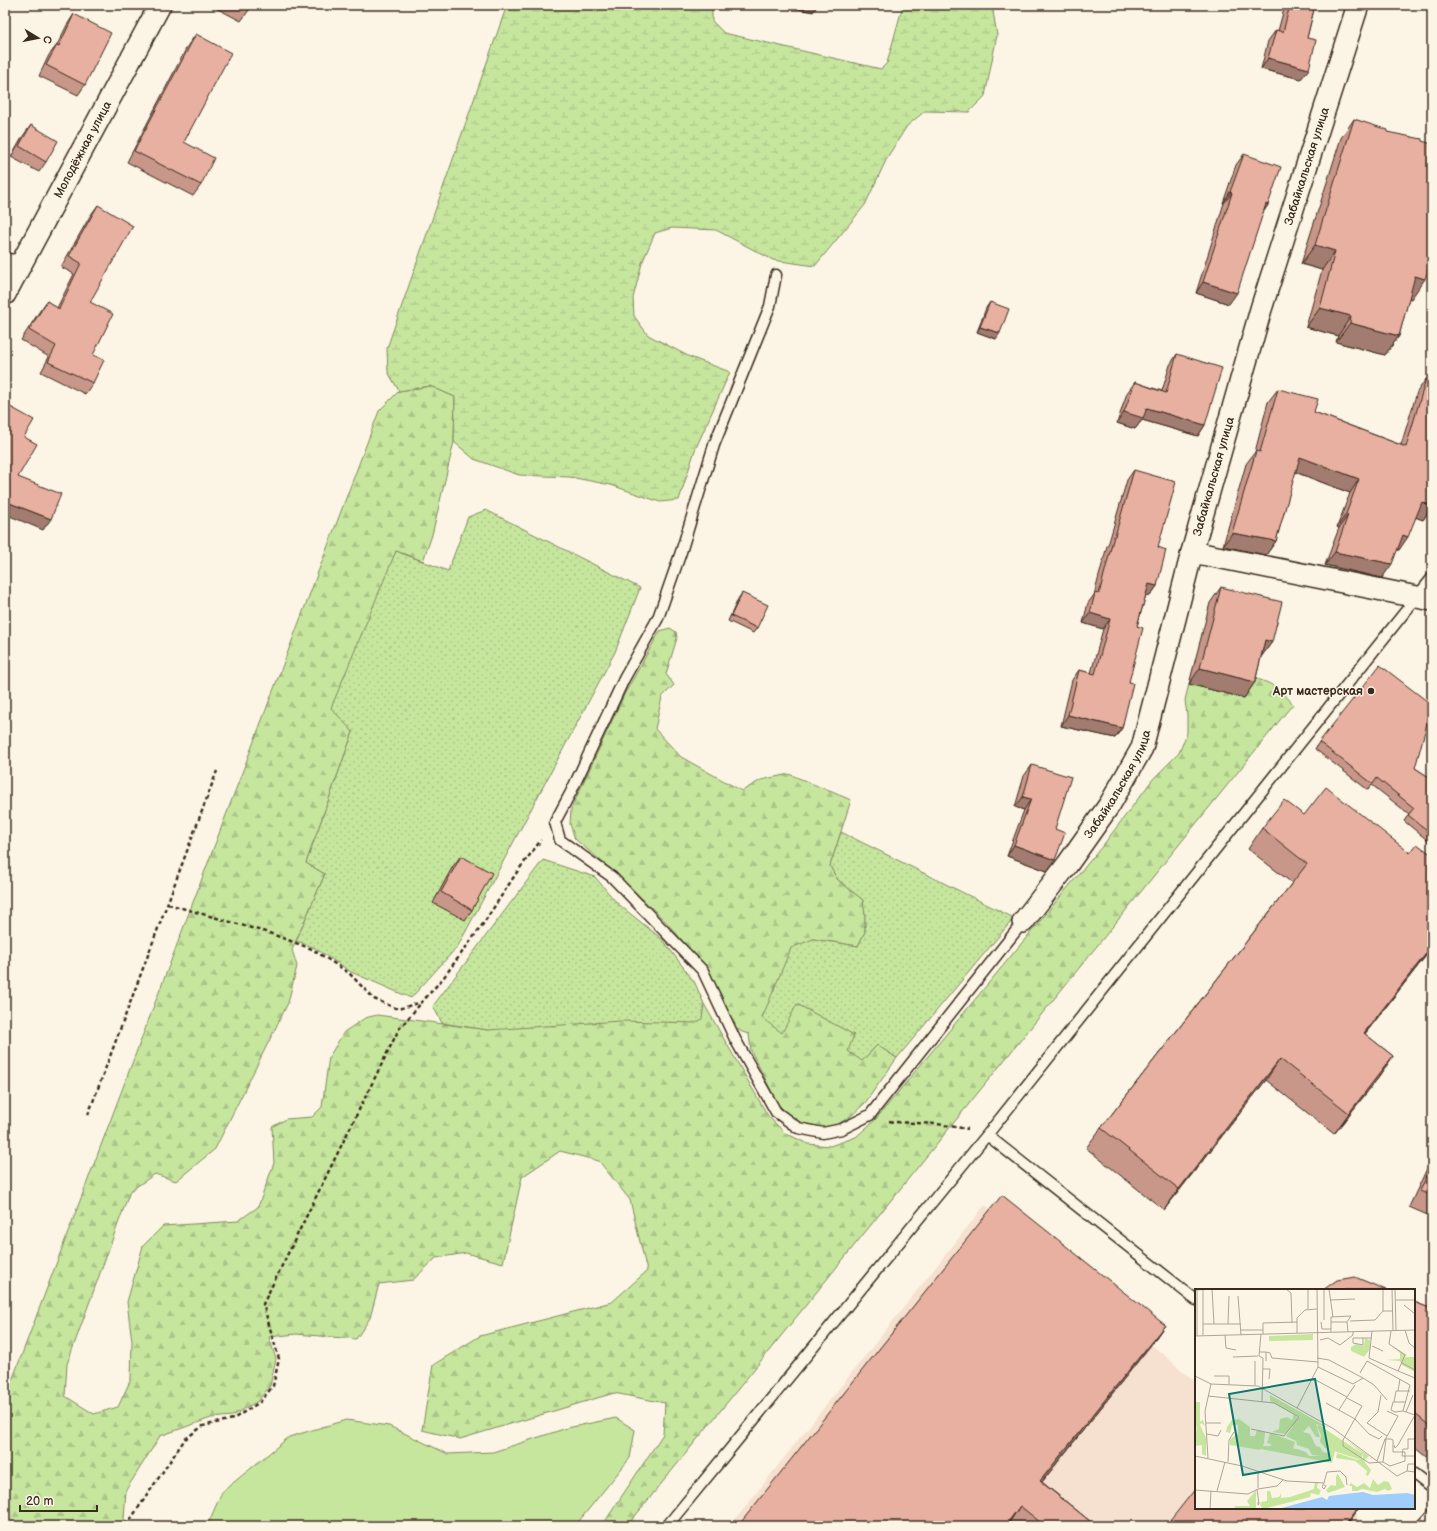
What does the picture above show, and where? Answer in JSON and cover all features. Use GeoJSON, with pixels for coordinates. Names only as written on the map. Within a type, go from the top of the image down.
{"type":"FeatureCollection","features":[{"type":"Feature","properties":{"kind":"street","name":"Молодёжная улица"},"geometry":{"type":"LineString","coordinates":[[5,294],[14,260],[160,5]]}},
{"type":"Feature","properties":{"kind":"street","name":"Забайкальская улица"},"geometry":{"type":"LineString","coordinates":[[1022,922],[1067,865],[1110,804],[1142,748],[1192,552],[1261,309],[1358,5]]}},
{"type":"Feature","properties":{"kind":"street"},"geometry":{"type":"LineString","coordinates":[[1192,552],[1424,598]]}},
{"type":"Feature","properties":{"kind":"lane"},"geometry":{"type":"LineString","coordinates":[[776,275],[770,306],[714,445],[681,552],[658,618],[624,679],[571,792],[555,822],[560,840],[612,876],[703,971],[735,1039],[776,1112],[798,1128],[823,1133],[842,1129],[870,1115],[1022,922]]}},
{"type":"Feature","properties":{"kind":"lane"},"geometry":{"type":"LineString","coordinates":[[667,1526],[1424,598],[1432,578]]}},
{"type":"Feature","properties":{"kind":"lane"},"geometry":{"type":"LineString","coordinates":[[987,1135],[1195,1299]]}},
{"type":"Feature","properties":{"kind":"lane"},"geometry":{"type":"LineString","coordinates":[[1415,1475],[1432,1488]]}},
{"type":"Feature","properties":{"kind":"lane"},"geometry":{"type":"LineString","coordinates":[[1420,1526],[1432,1514]]}},
{"type":"Feature","properties":{"kind":"path"},"geometry":{"type":"LineString","coordinates":[[88,1115],[217,771]]}},
{"type":"Feature","properties":{"kind":"path"},"geometry":{"type":"LineString","coordinates":[[126,1526],[185,1439],[203,1426],[233,1420],[260,1402],[273,1386],[279,1359],[263,1304],[399,1029],[444,977],[483,924],[517,872],[555,822]]}},
{"type":"Feature","properties":{"kind":"path"},"geometry":{"type":"LineString","coordinates":[[168,904],[269,934],[312,949],[349,973],[374,999],[398,1010],[422,1002]]}},
{"type":"Feature","properties":{"kind":"path"},"geometry":{"type":"LineString","coordinates":[[870,1115],[894,1122],[937,1124],[972,1130],[987,1135]]}},
{"type":"Feature","properties":{"kind":"path"},"geometry":{"type":"LineString","coordinates":[[5,1342],[6,1338]]}},
{"type":"Feature","properties":{"kind":"shaded area"},"geometry":{"type":"Polygon","coordinates":[[[985,1205],[1195,1381],[1195,1509],[1347,1509],[1367,1526],[730,1526],[985,1205]]]}},
{"type":"Feature","properties":{"kind":"green space"},"geometry":{"type":"Polygon","coordinates":[[[507,5],[712,5],[712,21],[724,33],[881,69],[887,63],[903,5],[992,5],[997,35],[985,96],[969,112],[925,111],[907,126],[888,156],[865,205],[815,266],[773,260],[716,230],[672,228],[655,233],[642,263],[633,298],[634,316],[648,335],[690,357],[730,372],[695,450],[679,500],[660,502],[611,485],[570,477],[519,475],[474,459],[454,442],[455,397],[430,386],[399,391],[388,372],[387,348],[507,5]]]}},
{"type":"Feature","properties":{"kind":"green space"},"geometry":{"type":"Polygon","coordinates":[[[430,386],[455,397],[454,442],[432,535],[423,561],[396,551],[353,732],[306,863],[325,874],[292,950],[297,966],[288,1003],[215,1149],[176,1181],[155,1174],[130,1191],[67,1364],[65,1396],[94,1414],[118,1407],[131,1379],[132,1341],[127,1302],[143,1246],[163,1226],[238,1221],[258,1207],[274,1163],[272,1127],[286,1119],[312,1117],[322,1107],[329,1057],[344,1032],[365,1018],[377,1015],[488,1030],[688,989],[704,1004],[768,1116],[785,1133],[808,1144],[830,1146],[856,1137],[875,1120],[1104,844],[1153,779],[1179,753],[1187,733],[1185,700],[1189,684],[1244,698],[1249,677],[1274,686],[1293,704],[627,1526],[602,1526],[663,1434],[665,1403],[614,1393],[460,1439],[422,1430],[433,1365],[480,1336],[612,1302],[647,1271],[630,1200],[599,1161],[560,1151],[522,1177],[503,1263],[466,1253],[436,1258],[413,1280],[379,1284],[370,1318],[356,1339],[296,1334],[269,1337],[276,1359],[270,1386],[258,1401],[232,1416],[211,1418],[160,1436],[126,1490],[124,1519],[131,1526],[5,1526],[5,1399],[379,411],[399,391],[430,386]]]}},
{"type":"Feature","properties":{"kind":"green space"},"geometry":{"type":"Polygon","coordinates":[[[486,510],[640,588],[615,652],[458,946],[411,998],[351,972],[313,947],[296,941],[325,874],[306,863],[353,732],[331,708],[396,551],[448,571],[468,517],[486,510]]]}},
{"type":"Feature","properties":{"kind":"green space"},"geometry":{"type":"Polygon","coordinates":[[[670,628],[676,632],[677,638],[666,674],[674,685],[662,697],[655,729],[681,757],[742,791],[761,780],[789,774],[851,800],[830,866],[837,879],[863,900],[865,932],[858,946],[813,939],[797,1004],[855,1035],[862,1061],[877,1045],[897,1058],[865,1103],[850,1117],[836,1125],[816,1128],[794,1120],[778,1104],[751,1051],[749,1034],[742,1032],[735,1027],[708,970],[666,922],[619,876],[575,839],[570,824],[571,809],[625,693],[660,631],[670,628]]]}},
{"type":"Feature","properties":{"kind":"green space"},"geometry":{"type":"Polygon","coordinates":[[[841,832],[1014,918],[897,1058],[877,1045],[862,1061],[848,1051],[854,1035],[797,1004],[782,1033],[762,1018],[791,948],[813,939],[858,946],[865,932],[863,900],[837,879],[830,866],[841,832]]]}},
{"type":"Feature","properties":{"kind":"green space"},"geometry":{"type":"Polygon","coordinates":[[[543,860],[595,877],[617,903],[663,940],[695,983],[704,1004],[702,1019],[696,1023],[620,1021],[488,1030],[442,1023],[433,1006],[543,860]]]}},
{"type":"Feature","properties":{"kind":"green space"},"geometry":{"type":"Polygon","coordinates":[[[616,1418],[635,1430],[630,1458],[575,1526],[207,1526],[222,1492],[289,1437],[346,1420],[389,1426],[448,1454],[493,1452],[567,1428],[616,1418]]]}},
{"type":"Feature","properties":{"kind":"building"},"geometry":{"type":"Polygon","coordinates":[[[238,5],[252,5],[249,10],[238,5]]]}},
{"type":"Feature","properties":{"kind":"building"},"geometry":{"type":"Polygon","coordinates":[[[1290,5],[1315,5],[1307,38],[1316,40],[1309,69],[1268,58],[1276,30],[1283,32],[1290,5]]]}},
{"type":"Feature","properties":{"kind":"building"},"geometry":{"type":"Polygon","coordinates":[[[74,14],[111,33],[85,85],[46,65],[57,45],[59,46],[74,14]]]}},
{"type":"Feature","properties":{"kind":"building"},"geometry":{"type":"Polygon","coordinates":[[[196,34],[231,53],[184,142],[214,158],[201,185],[134,151],[196,34]]]}},
{"type":"Feature","properties":{"kind":"building"},"geometry":{"type":"Polygon","coordinates":[[[1354,119],[1388,130],[1387,132],[1422,139],[1422,141],[1432,144],[1432,257],[1425,279],[1415,276],[1399,336],[1350,323],[1351,316],[1320,308],[1335,251],[1315,245],[1354,119]]]}},
{"type":"Feature","properties":{"kind":"building"},"geometry":{"type":"Polygon","coordinates":[[[31,125],[58,141],[46,162],[19,146],[31,125]]]}},
{"type":"Feature","properties":{"kind":"building"},"geometry":{"type":"Polygon","coordinates":[[[1244,154],[1281,167],[1268,205],[1266,204],[1237,293],[1203,282],[1232,193],[1230,192],[1244,154]]]}},
{"type":"Feature","properties":{"kind":"building"},"geometry":{"type":"Polygon","coordinates":[[[5,201],[11,202],[6,224],[5,223],[5,201]]]}},
{"type":"Feature","properties":{"kind":"building"},"geometry":{"type":"Polygon","coordinates":[[[98,205],[133,226],[90,302],[113,314],[93,355],[104,360],[93,383],[48,362],[56,346],[29,330],[47,301],[59,309],[81,263],[69,256],[98,205]]]}},
{"type":"Feature","properties":{"kind":"building"},"geometry":{"type":"Polygon","coordinates":[[[990,302],[1009,309],[1000,333],[980,327],[990,302]]]}},
{"type":"Feature","properties":{"kind":"building"},"geometry":{"type":"Polygon","coordinates":[[[1177,354],[1222,368],[1205,425],[1147,408],[1143,418],[1124,412],[1135,382],[1166,393],[1177,354]]]}},
{"type":"Feature","properties":{"kind":"building"},"geometry":{"type":"Polygon","coordinates":[[[1426,379],[1432,381],[1432,506],[1422,502],[1408,537],[1403,535],[1392,564],[1335,552],[1348,515],[1346,514],[1359,479],[1300,457],[1276,541],[1232,533],[1256,451],[1260,452],[1278,389],[1318,399],[1314,412],[1406,447],[1426,379]]]}},
{"type":"Feature","properties":{"kind":"building"},"geometry":{"type":"Polygon","coordinates":[[[5,404],[34,420],[24,437],[37,444],[18,477],[61,494],[51,519],[7,502],[5,505],[5,404]]]}},
{"type":"Feature","properties":{"kind":"building"},"geometry":{"type":"Polygon","coordinates":[[[1134,470],[1176,482],[1158,547],[1166,550],[1157,586],[1149,584],[1137,626],[1143,628],[1129,682],[1133,683],[1122,728],[1068,715],[1079,670],[1095,674],[1110,619],[1090,613],[1095,593],[1099,594],[1114,536],[1134,470]]]}},
{"type":"Feature","properties":{"kind":"building"},"geometry":{"type":"Polygon","coordinates":[[[1221,587],[1282,602],[1272,642],[1265,640],[1255,682],[1200,668],[1221,587]]]}},
{"type":"Feature","properties":{"kind":"building"},"geometry":{"type":"Polygon","coordinates":[[[742,593],[768,605],[757,628],[731,616],[742,593]]]}},
{"type":"Feature","properties":{"kind":"building"},"geometry":{"type":"Polygon","coordinates":[[[1380,665],[1432,705],[1415,768],[1432,779],[1432,834],[1408,815],[1414,808],[1377,778],[1373,784],[1319,742],[1380,665]]]}},
{"type":"Feature","properties":{"kind":"building"},"geometry":{"type":"Polygon","coordinates":[[[1032,765],[1071,777],[1055,829],[1065,833],[1055,860],[1014,845],[1031,799],[1023,797],[1032,765]]]}},
{"type":"Feature","properties":{"kind":"building"},"geometry":{"type":"Polygon","coordinates":[[[1326,787],[1410,853],[1417,844],[1432,855],[1432,946],[1364,1033],[1393,1056],[1349,1113],[1280,1059],[1179,1189],[1101,1128],[1307,864],[1262,828],[1284,800],[1304,815],[1326,787]]]}},
{"type":"Feature","properties":{"kind":"building"},"geometry":{"type":"Polygon","coordinates":[[[461,856],[492,873],[472,910],[441,892],[461,856]]]}},
{"type":"Feature","properties":{"kind":"building"},"geometry":{"type":"Polygon","coordinates":[[[1432,1165],[1432,1196],[1420,1191],[1432,1165]]]}},
{"type":"Feature","properties":{"kind":"building"},"geometry":{"type":"Polygon","coordinates":[[[1002,1195],[1165,1325],[1040,1481],[1096,1526],[1045,1526],[1020,1506],[1005,1526],[738,1526],[1002,1195]]]}},
{"type":"Feature","properties":{"kind":"building"},"geometry":{"type":"Polygon","coordinates":[[[1355,1277],[1384,1289],[1324,1289],[1337,1280],[1355,1277]]]}},
{"type":"Feature","properties":{"kind":"building"},"geometry":{"type":"Polygon","coordinates":[[[1415,1302],[1432,1309],[1432,1428],[1415,1414],[1415,1302]]]}},
{"type":"Feature","properties":{"kind":"building"},"geometry":{"type":"Polygon","coordinates":[[[1195,1489],[1195,1509],[1357,1509],[1344,1526],[1166,1526],[1195,1489]]]}},
{"type":"Feature","properties":{"kind":"place","name":"Арт мастерская"},"geometry":{"type":"Point","coordinates":[1371,691]}}]}
